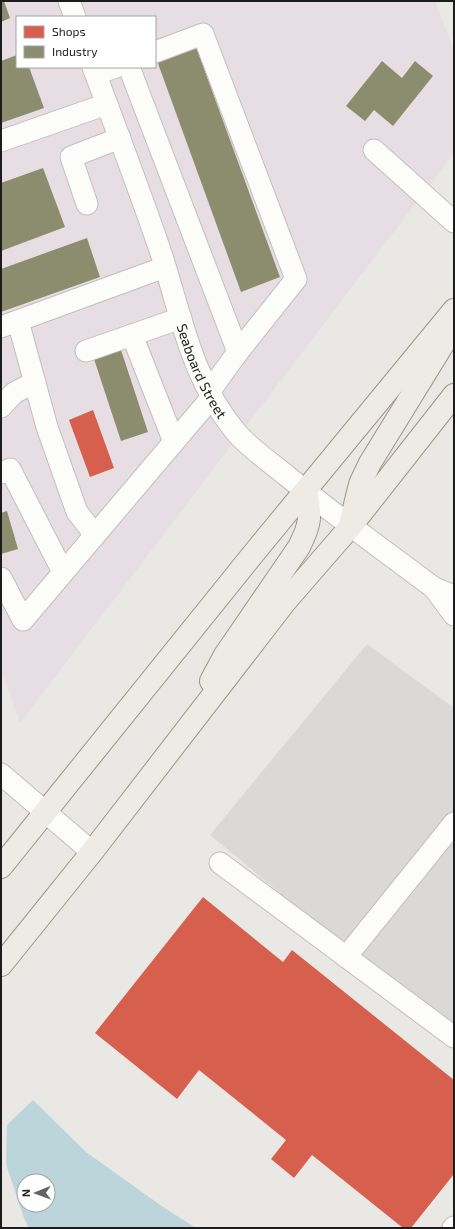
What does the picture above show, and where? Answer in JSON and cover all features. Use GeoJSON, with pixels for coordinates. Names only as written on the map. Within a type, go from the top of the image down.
{"type":"FeatureCollection","features":[{"type":"Feature","properties":{"kind":"main road"},"geometry":{"type":"LineString","coordinates":[[1,867],[454,310]]}},
{"type":"Feature","properties":{"kind":"main road"},"geometry":{"type":"LineString","coordinates":[[351,526],[354,504],[360,484],[370,463],[454,326]]}},
{"type":"Feature","properties":{"kind":"main road"},"geometry":{"type":"LineString","coordinates":[[1,965],[92,852],[285,602],[351,526],[454,395]]}},
{"type":"Feature","properties":{"kind":"main road"},"geometry":{"type":"LineString","coordinates":[[181,736],[225,655],[299,547],[307,532],[310,516],[306,491]]}},
{"type":"Feature","properties":{"kind":"street"},"geometry":{"type":"LineString","coordinates":[[69,1],[75,16]]}},
{"type":"Feature","properties":{"kind":"street"},"geometry":{"type":"LineString","coordinates":[[1,578],[23,620],[174,442],[211,395],[238,352],[296,279],[203,34],[156,52]]}},
{"type":"Feature","properties":{"kind":"street"},"geometry":{"type":"LineString","coordinates":[[95,71],[111,68]]}},
{"type":"Feature","properties":{"kind":"street"},"geometry":{"type":"LineString","coordinates":[[129,68],[238,352]]}},
{"type":"Feature","properties":{"kind":"street","name":"Seaboard Street"},"geometry":{"type":"LineString","coordinates":[[95,71],[165,266],[190,351],[211,395],[236,433],[351,526],[434,588],[454,596]]}},
{"type":"Feature","properties":{"kind":"street"},"geometry":{"type":"LineString","coordinates":[[1,141],[107,104]]}},
{"type":"Feature","properties":{"kind":"street"},"geometry":{"type":"LineString","coordinates":[[87,204],[71,156],[120,138]]}},
{"type":"Feature","properties":{"kind":"street"},"geometry":{"type":"LineString","coordinates":[[374,150],[454,222]]}},
{"type":"Feature","properties":{"kind":"street"},"geometry":{"type":"LineString","coordinates":[[95,535],[77,512],[47,427],[35,382],[10,324],[165,266]]}},
{"type":"Feature","properties":{"kind":"street"},"geometry":{"type":"LineString","coordinates":[[86,351],[180,318]]}},
{"type":"Feature","properties":{"kind":"street"},"geometry":{"type":"LineString","coordinates":[[132,335],[174,442]]}},
{"type":"Feature","properties":{"kind":"street"},"geometry":{"type":"LineString","coordinates":[[1,407],[14,393],[35,382]]}},
{"type":"Feature","properties":{"kind":"street"},"geometry":{"type":"LineString","coordinates":[[1,473],[10,469],[63,572]]}},
{"type":"Feature","properties":{"kind":"street","name":"Seaboard Street"},"geometry":{"type":"LineString","coordinates":[[434,588],[454,615]]}},
{"type":"Feature","properties":{"kind":"street"},"geometry":{"type":"LineString","coordinates":[[1,774],[92,852]]}},
{"type":"Feature","properties":{"kind":"street"},"geometry":{"type":"LineString","coordinates":[[346,957],[454,823]]}},
{"type":"Feature","properties":{"kind":"street"},"geometry":{"type":"LineString","coordinates":[[220,863],[454,1037]]}},
{"type":"Feature","properties":{"kind":"shaded area"},"geometry":{"type":"Polygon","coordinates":[[[1,1],[435,1],[454,50],[454,153],[20,723],[1,669],[1,1]]]}},
{"type":"Feature","properties":{"kind":"shaded area"},"geometry":{"type":"Polygon","coordinates":[[[367,644],[454,708],[454,1037],[210,835],[367,644]]]}},
{"type":"Feature","properties":{"kind":"water"},"geometry":{"type":"Polygon","coordinates":[[[33,1100],[86,1152],[163,1207],[196,1228],[29,1228],[22,1213],[56,1213],[56,1173],[16,1173],[16,1194],[6,1164],[7,1125],[33,1100]]]}},
{"type":"Feature","properties":{"kind":"building: Shops"},"geometry":{"type":"Polygon","coordinates":[[[93,410],[114,468],[90,477],[69,420],[93,410]]]}},
{"type":"Feature","properties":{"kind":"building: Shops"},"geometry":{"type":"Polygon","coordinates":[[[203,897],[283,962],[292,950],[454,1080],[454,1174],[411,1228],[403,1228],[312,1155],[294,1178],[271,1159],[286,1140],[199,1070],[177,1099],[95,1033],[203,897]]]}},
{"type":"Feature","properties":{"kind":"building: Industry"},"geometry":{"type":"Polygon","coordinates":[[[1,1],[4,1],[10,18],[1,22],[1,1]]]}},
{"type":"Feature","properties":{"kind":"building: Industry"},"geometry":{"type":"Polygon","coordinates":[[[195,44],[280,277],[241,292],[156,58],[195,44]]]}},
{"type":"Feature","properties":{"kind":"building: Industry"},"geometry":{"type":"Polygon","coordinates":[[[16,55],[16,68],[29,68],[44,108],[1,123],[1,61],[16,55]]]}},
{"type":"Feature","properties":{"kind":"building: Industry"},"geometry":{"type":"Polygon","coordinates":[[[382,61],[402,78],[415,61],[433,76],[393,126],[374,110],[365,121],[346,106],[382,61]]]}},
{"type":"Feature","properties":{"kind":"building: Industry"},"geometry":{"type":"Polygon","coordinates":[[[43,168],[65,227],[1,251],[1,183],[43,168]]]}},
{"type":"Feature","properties":{"kind":"building: Industry"},"geometry":{"type":"Polygon","coordinates":[[[87,238],[100,277],[1,312],[1,269],[87,238]]]}},
{"type":"Feature","properties":{"kind":"building: Industry"},"geometry":{"type":"Polygon","coordinates":[[[121,350],[148,432],[121,441],[94,359],[121,350]]]}},
{"type":"Feature","properties":{"kind":"building: Industry"},"geometry":{"type":"Polygon","coordinates":[[[7,511],[18,549],[1,554],[1,513],[7,511]]]}}]}
